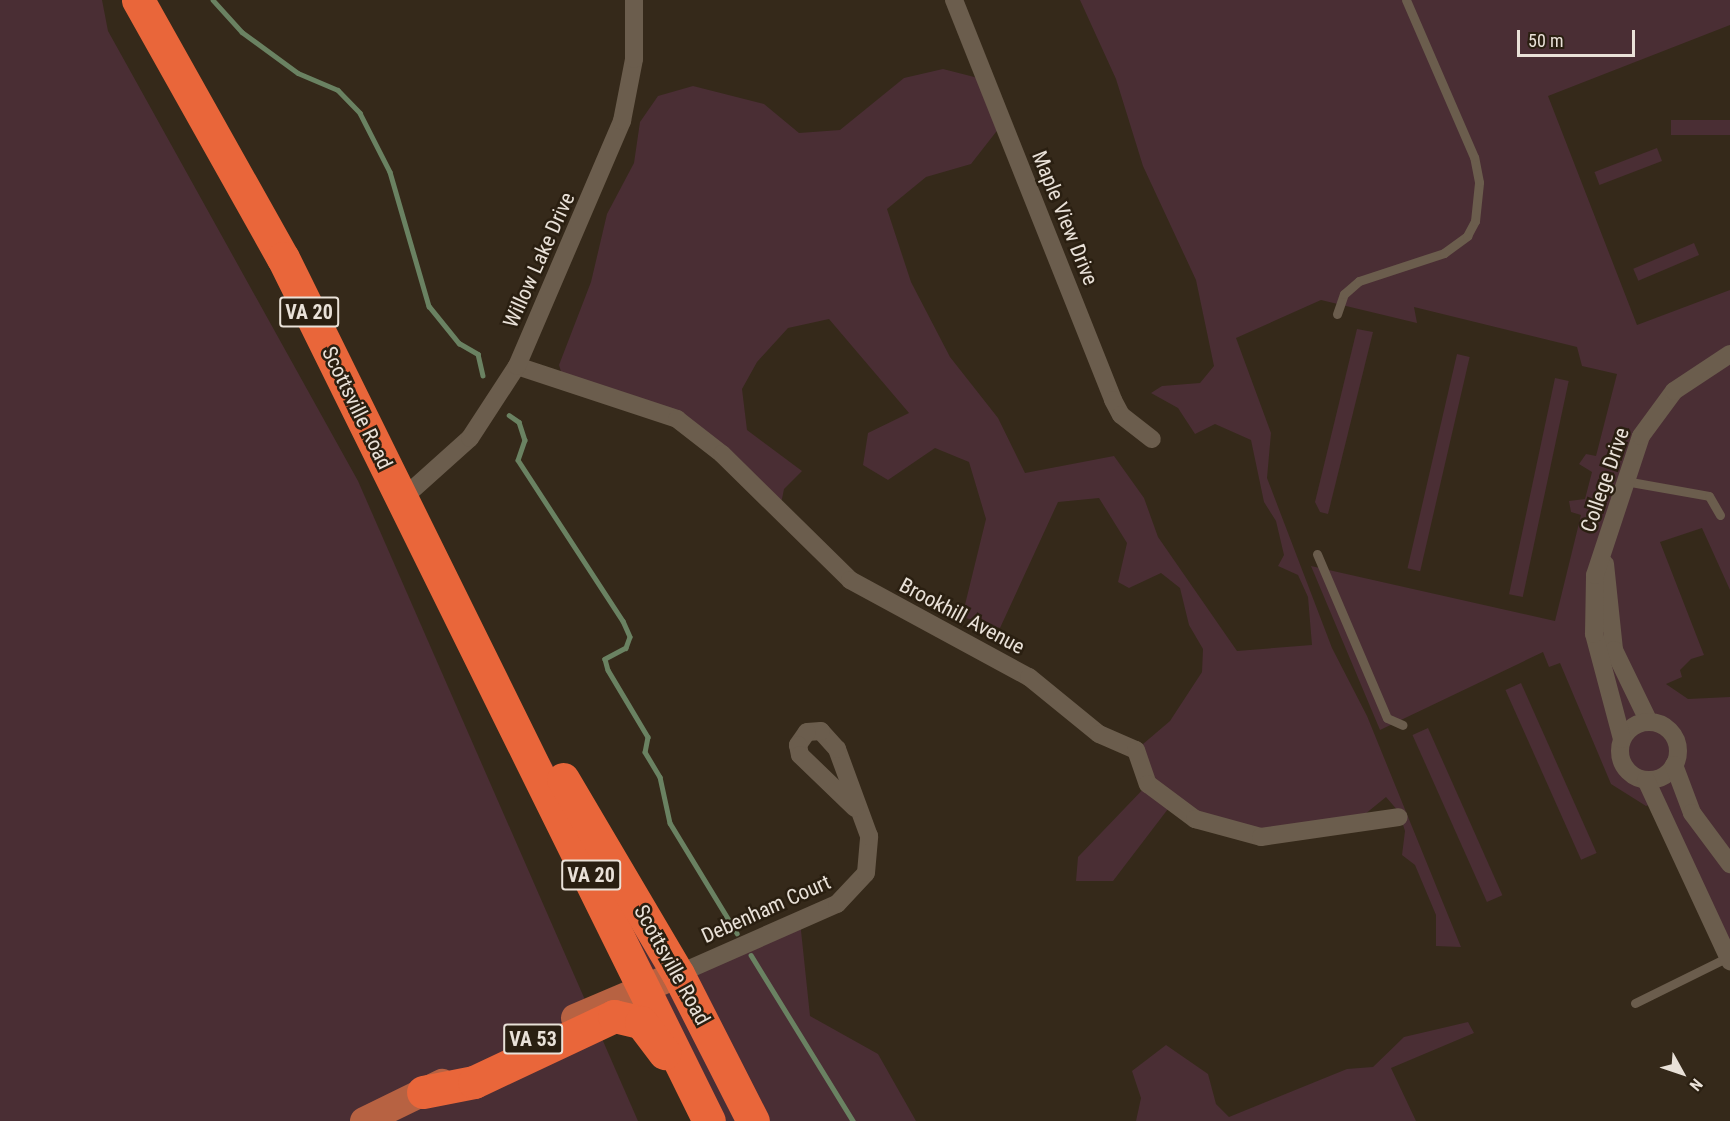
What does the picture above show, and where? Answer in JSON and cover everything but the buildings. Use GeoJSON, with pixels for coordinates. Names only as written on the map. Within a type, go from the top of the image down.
{"type":"FeatureCollection","features":[{"type":"Feature","properties":{"kind":"highway","name":"Scottsville Road"},"geometry":{"type":"LineString","coordinates":[[138,0],[278,248],[469,630],[709,1121]]}},
{"type":"Feature","properties":{"kind":"highway","name":"Scottsville Road"},"geometry":{"type":"LineString","coordinates":[[469,630],[678,974],[753,1121]]}},
{"type":"Feature","properties":{"kind":"highway"},"geometry":{"type":"LineString","coordinates":[[423,1092],[474,1082],[603,1020],[624,1016],[641,1022],[658,1040],[700,1121]]}},
{"type":"Feature","properties":{"kind":"main road","name":"VA 53"},"geometry":{"type":"LineString","coordinates":[[364,1121],[644,985],[678,974]]}},
{"type":"Feature","properties":{"kind":"street","name":"Willow Lake Drive"},"geometry":{"type":"LineString","coordinates":[[402,499],[470,438],[517,366],[622,122],[634,59],[634,0]]}},
{"type":"Feature","properties":{"kind":"street","name":"Maple View Drive"},"geometry":{"type":"LineString","coordinates":[[954,0],[1113,400],[1121,415],[1152,440]]}},
{"type":"Feature","properties":{"kind":"street","name":"College Drive"},"geometry":{"type":"LineString","coordinates":[[1728,951],[1646,780],[1625,768],[1622,739],[1594,633],[1595,575],[1605,553],[1625,481],[1641,436],[1657,410],[1689,378],[1730,354]]}},
{"type":"Feature","properties":{"kind":"street","name":"Brookhill Avenue"},"geometry":{"type":"LineString","coordinates":[[517,366],[677,419],[722,454],[850,580],[1029,677],[1099,734],[1136,750],[1148,784],[1195,819],[1262,837],[1400,817]]}},
{"type":"Feature","properties":{"kind":"street","name":"College Drive"},"geometry":{"type":"LineString","coordinates":[[1605,553],[1614,650],[1649,722]]}},
{"type":"Feature","properties":{"kind":"street"},"geometry":{"type":"LineString","coordinates":[[1622,739],[1636,724],[1649,722],[1671,732],[1678,748],[1674,765],[1692,813],[1730,864]]}},
{"type":"Feature","properties":{"kind":"street"},"geometry":{"type":"LineString","coordinates":[[1646,780],[1659,778],[1674,765]]}},
{"type":"Feature","properties":{"kind":"street","name":"Debenham Court"},"geometry":{"type":"LineString","coordinates":[[678,974],[850,895],[866,873],[871,849],[855,807]]}},
{"type":"Feature","properties":{"kind":"lane"},"geometry":{"type":"LineString","coordinates":[[1337,314],[1344,294],[1359,281],[1444,253],[1467,236],[1475,221],[1479,182],[1474,157],[1437,83],[1406,0]]}},
{"type":"Feature","properties":{"kind":"lane"},"geometry":{"type":"LineString","coordinates":[[1625,481],[1709,496],[1720,514]]}},
{"type":"Feature","properties":{"kind":"lane"},"geometry":{"type":"LineString","coordinates":[[1317,554],[1387,718],[1403,725]]}},
{"type":"Feature","properties":{"kind":"lane"},"geometry":{"type":"LineString","coordinates":[[1635,1003],[1728,951]]}},
{"type":"Feature","properties":{"kind":"shaded area"},"geometry":{"type":"Polygon","coordinates":[[[0,0],[102,0],[108,31],[358,481],[638,1121],[0,1121],[0,0]]]}},
{"type":"Feature","properties":{"kind":"shaded area"},"geometry":{"type":"Polygon","coordinates":[[[1080,0],[1730,0],[1730,25],[1548,96],[1637,325],[1730,290],[1730,590],[1702,528],[1660,542],[1704,655],[1691,659],[1680,670],[1682,677],[1666,684],[1688,699],[1730,697],[1730,961],[1660,802],[1646,806],[1611,784],[1560,663],[1549,667],[1543,652],[1380,730],[1311,566],[1555,621],[1581,515],[1571,512],[1569,501],[1585,499],[1592,472],[1579,464],[1586,454],[1596,456],[1617,374],[1582,366],[1577,347],[1414,307],[1417,323],[1321,300],[1236,338],[1271,433],[1267,478],[1332,648],[1367,716],[1461,947],[1436,946],[1436,915],[1415,865],[1402,855],[1405,831],[1399,812],[1386,797],[1348,828],[1261,837],[1171,805],[1113,881],[1076,881],[1078,857],[1148,784],[1136,750],[1170,721],[1202,672],[1203,649],[1189,625],[1180,588],[1161,573],[1129,588],[1118,582],[1127,543],[1099,498],[1058,502],[1000,628],[962,617],[986,519],[969,462],[935,448],[888,480],[863,465],[868,433],[909,413],[829,319],[788,328],[757,362],[742,389],[747,430],[802,471],[784,489],[779,514],[699,434],[565,385],[559,365],[591,282],[607,214],[634,163],[640,122],[658,96],[693,86],[764,104],[799,133],[840,130],[904,78],[943,69],[986,80],[1003,123],[971,164],[926,177],[887,209],[911,282],[950,357],[998,418],[1025,473],[1114,456],[1144,498],[1158,537],[1237,651],[1312,645],[1308,597],[1298,575],[1278,566],[1284,555],[1276,521],[1264,502],[1251,440],[1215,424],[1195,434],[1178,408],[1151,393],[1162,386],[1200,383],[1214,366],[1196,280],[1143,166],[1116,79],[1080,0]]]}},
{"type":"Feature","properties":{"kind":"shaded area"},"geometry":{"type":"Polygon","coordinates":[[[1671,120],[1730,120],[1730,135],[1671,135],[1671,120]]]}},
{"type":"Feature","properties":{"kind":"shaded area"},"geometry":{"type":"Polygon","coordinates":[[[1657,148],[1662,161],[1599,185],[1594,172],[1657,148]]]}},
{"type":"Feature","properties":{"kind":"shaded area"},"geometry":{"type":"Polygon","coordinates":[[[1694,243],[1699,255],[1638,281],[1633,269],[1694,243]]]}},
{"type":"Feature","properties":{"kind":"shaded area"},"geometry":{"type":"Polygon","coordinates":[[[1357,329],[1373,332],[1328,514],[1320,512],[1315,502],[1357,329]]]}},
{"type":"Feature","properties":{"kind":"shaded area"},"geometry":{"type":"Polygon","coordinates":[[[1457,354],[1470,357],[1420,571],[1408,568],[1457,354]]]}},
{"type":"Feature","properties":{"kind":"shaded area"},"geometry":{"type":"Polygon","coordinates":[[[1555,378],[1569,381],[1523,597],[1509,594],[1555,378]]]}},
{"type":"Feature","properties":{"kind":"shaded area"},"geometry":{"type":"Polygon","coordinates":[[[1521,683],[1597,853],[1581,860],[1505,690],[1521,683]]]}},
{"type":"Feature","properties":{"kind":"shaded area"},"geometry":{"type":"Polygon","coordinates":[[[1428,728],[1502,895],[1487,902],[1412,735],[1428,728]]]}},
{"type":"Feature","properties":{"kind":"shaded area"},"geometry":{"type":"Polygon","coordinates":[[[531,729],[678,973],[800,921],[810,1016],[878,1054],[916,1121],[709,1121],[531,729]]]}},
{"type":"Feature","properties":{"kind":"shaded area"},"geometry":{"type":"Polygon","coordinates":[[[1468,1022],[1474,1033],[1391,1068],[1416,1121],[1136,1121],[1141,1098],[1132,1071],[1166,1045],[1208,1074],[1216,1104],[1229,1117],[1347,1069],[1373,1067],[1404,1037],[1468,1022]]]}},
{"type":"Feature","properties":{"kind":"waterway"},"geometry":{"type":"LineString","coordinates":[[213,0],[242,32],[298,73],[338,90],[360,113],[390,172],[429,306],[459,343],[478,354],[483,375]]}},
{"type":"Feature","properties":{"kind":"waterway"},"geometry":{"type":"LineString","coordinates":[[509,415],[519,422],[525,440],[518,460],[623,621],[630,637],[626,648],[605,659],[608,670],[648,737],[645,752],[660,777],[670,823],[737,933]]}},
{"type":"Feature","properties":{"kind":"waterway"},"geometry":{"type":"LineString","coordinates":[[751,955],[853,1121]]}}]}
